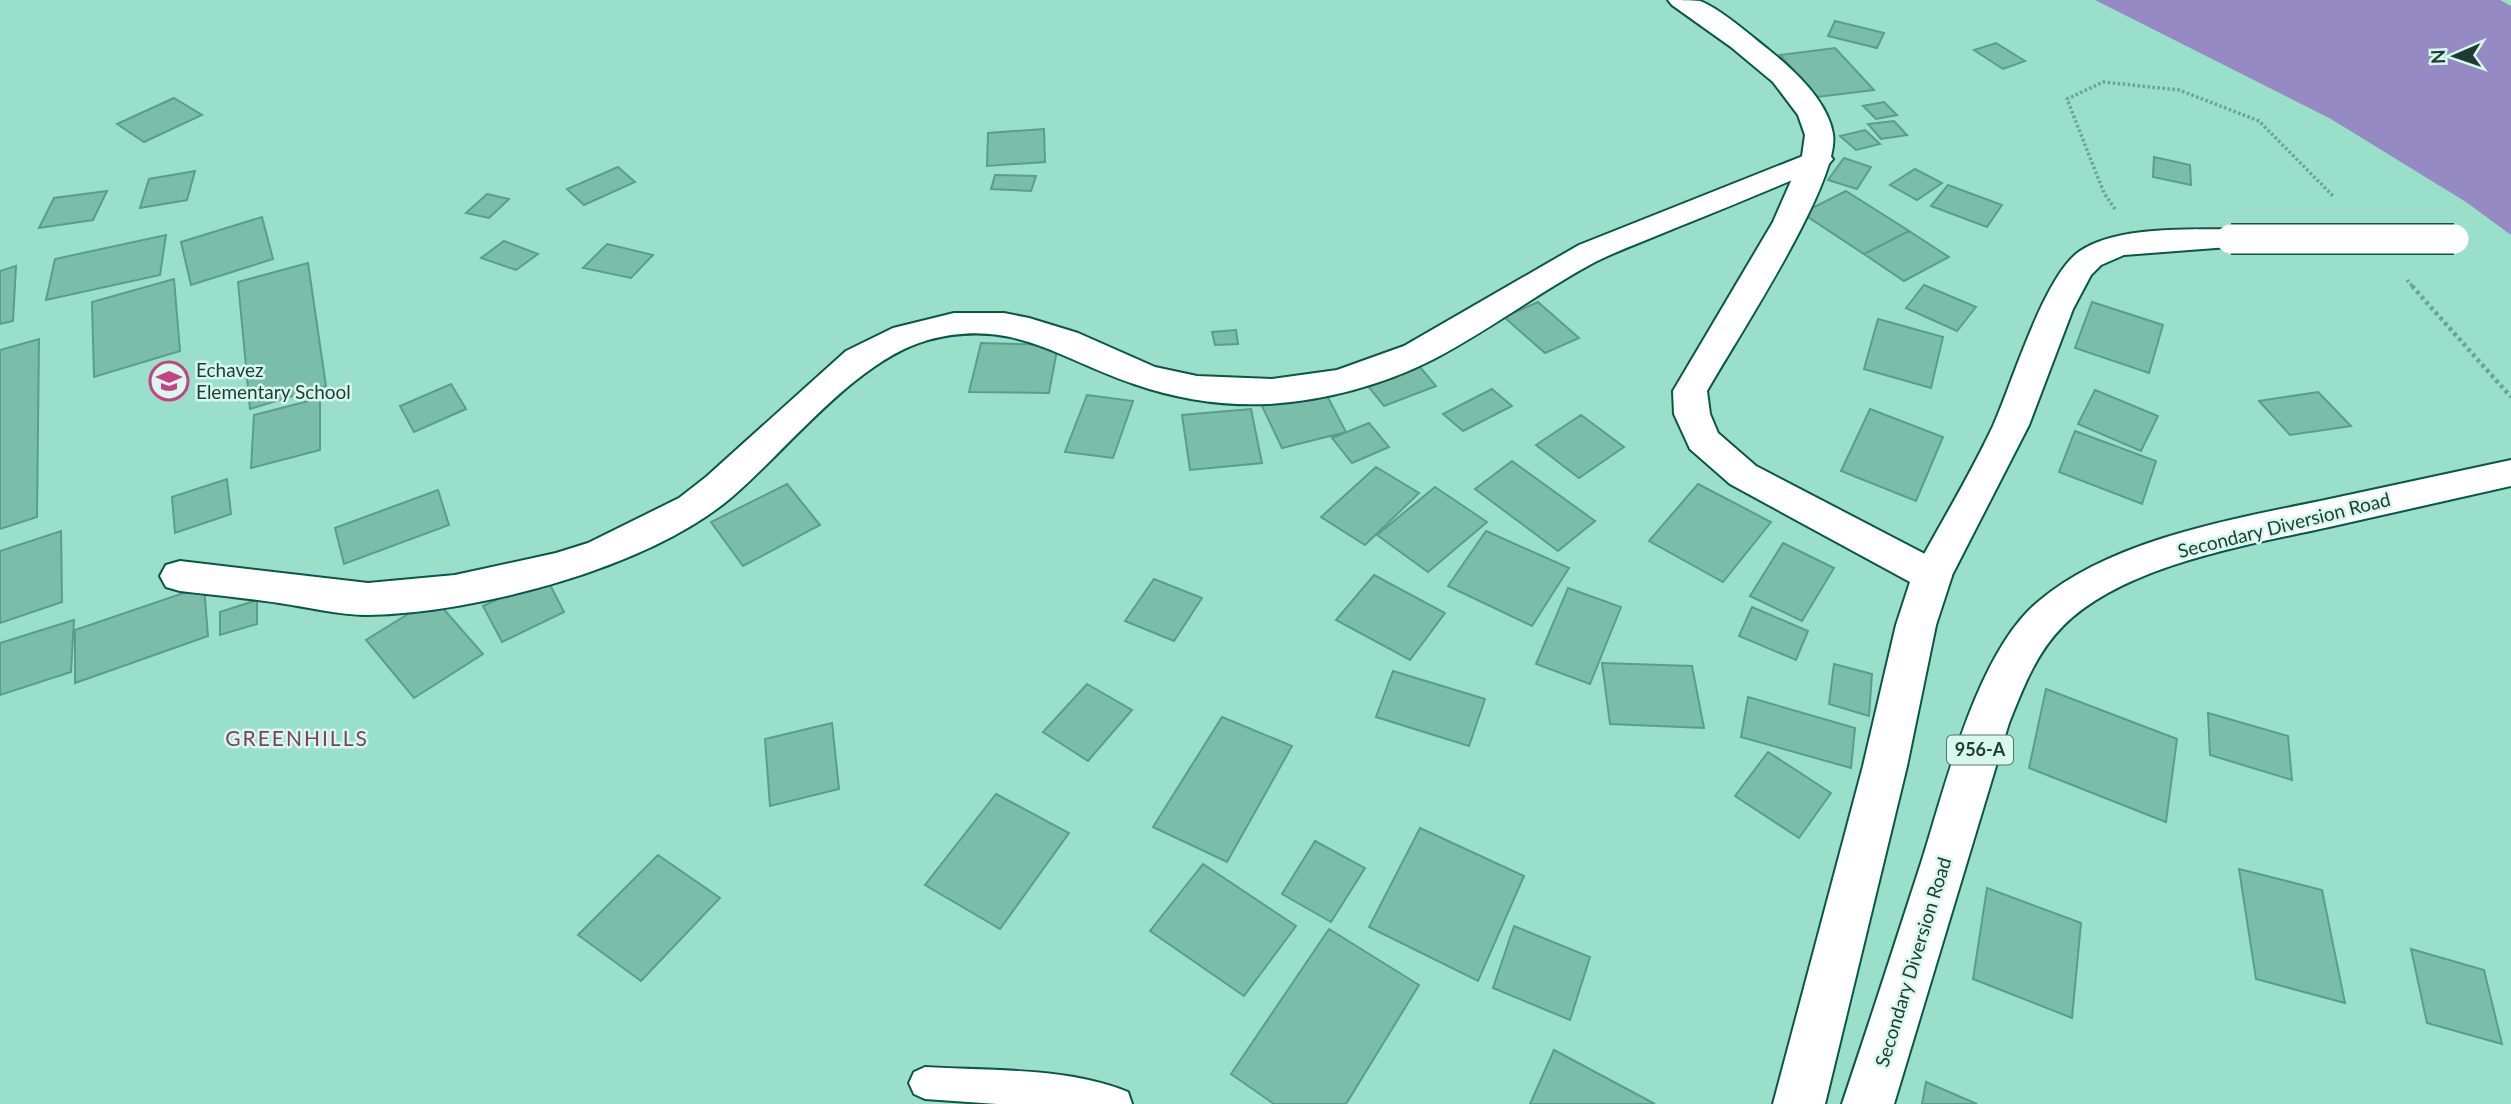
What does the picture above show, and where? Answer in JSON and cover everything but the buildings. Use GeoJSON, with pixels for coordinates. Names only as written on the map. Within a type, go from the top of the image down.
{"type":"FeatureCollection","features":[{"type":"Feature","properties":{"kind":"street"},"geometry":{"type":"LineString","coordinates":[[1681,0],[1738,39],[1779,72],[1794,89],[1819,135],[1818,159],[1796,210],[1690,391],[1692,414],[1703,440],[1743,475],[1932,576]]}},
{"type":"Feature","properties":{"kind":"street"},"geometry":{"type":"LineString","coordinates":[[180,576],[326,596],[368,599],[455,590],[556,568],[602,553],[692,508],[719,487],[858,359],[881,344],[936,325],[963,321],[1012,327],[1053,336],[1144,375],[1199,389],[1290,390],[1338,381],[1416,354],[1554,270],[1590,252],[1818,159]]}},
{"type":"Feature","properties":{"kind":"street"},"geometry":{"type":"LineString","coordinates":[[1799,1104],[1885,766],[1916,625],[1932,576],[2011,424],[2048,332],[2078,269],[2090,258],[2106,251],[2140,244],[2231,239],[2454,239]]}},
{"type":"Feature","properties":{"kind":"street","name":"Secondary Diversion Road"},"geometry":{"type":"LineString","coordinates":[[1868,1104],[1988,723],[2007,677],[2028,638],[2052,612],[2083,590],[2122,571],[2247,531],[2511,472]]}},
{"type":"Feature","properties":{"kind":"lane"},"geometry":{"type":"LineString","coordinates":[[925,1083],[1061,1092],[1116,1104]]}},
{"type":"Feature","properties":{"kind":"shaded area"},"geometry":{"type":"Polygon","coordinates":[[[2095,0],[2500,0],[2511,6],[2511,235],[2466,202],[2331,119],[2095,0]]]}},
{"type":"Feature","properties":{"kind":"place","name":"Echavez Elementary School"},"geometry":{"type":"Point","coordinates":[169,381]}},
{"type":"Feature","properties":{"kind":"district","name":"GREENHILLS"},"geometry":{"type":"Point","coordinates":[297,739]}}]}
